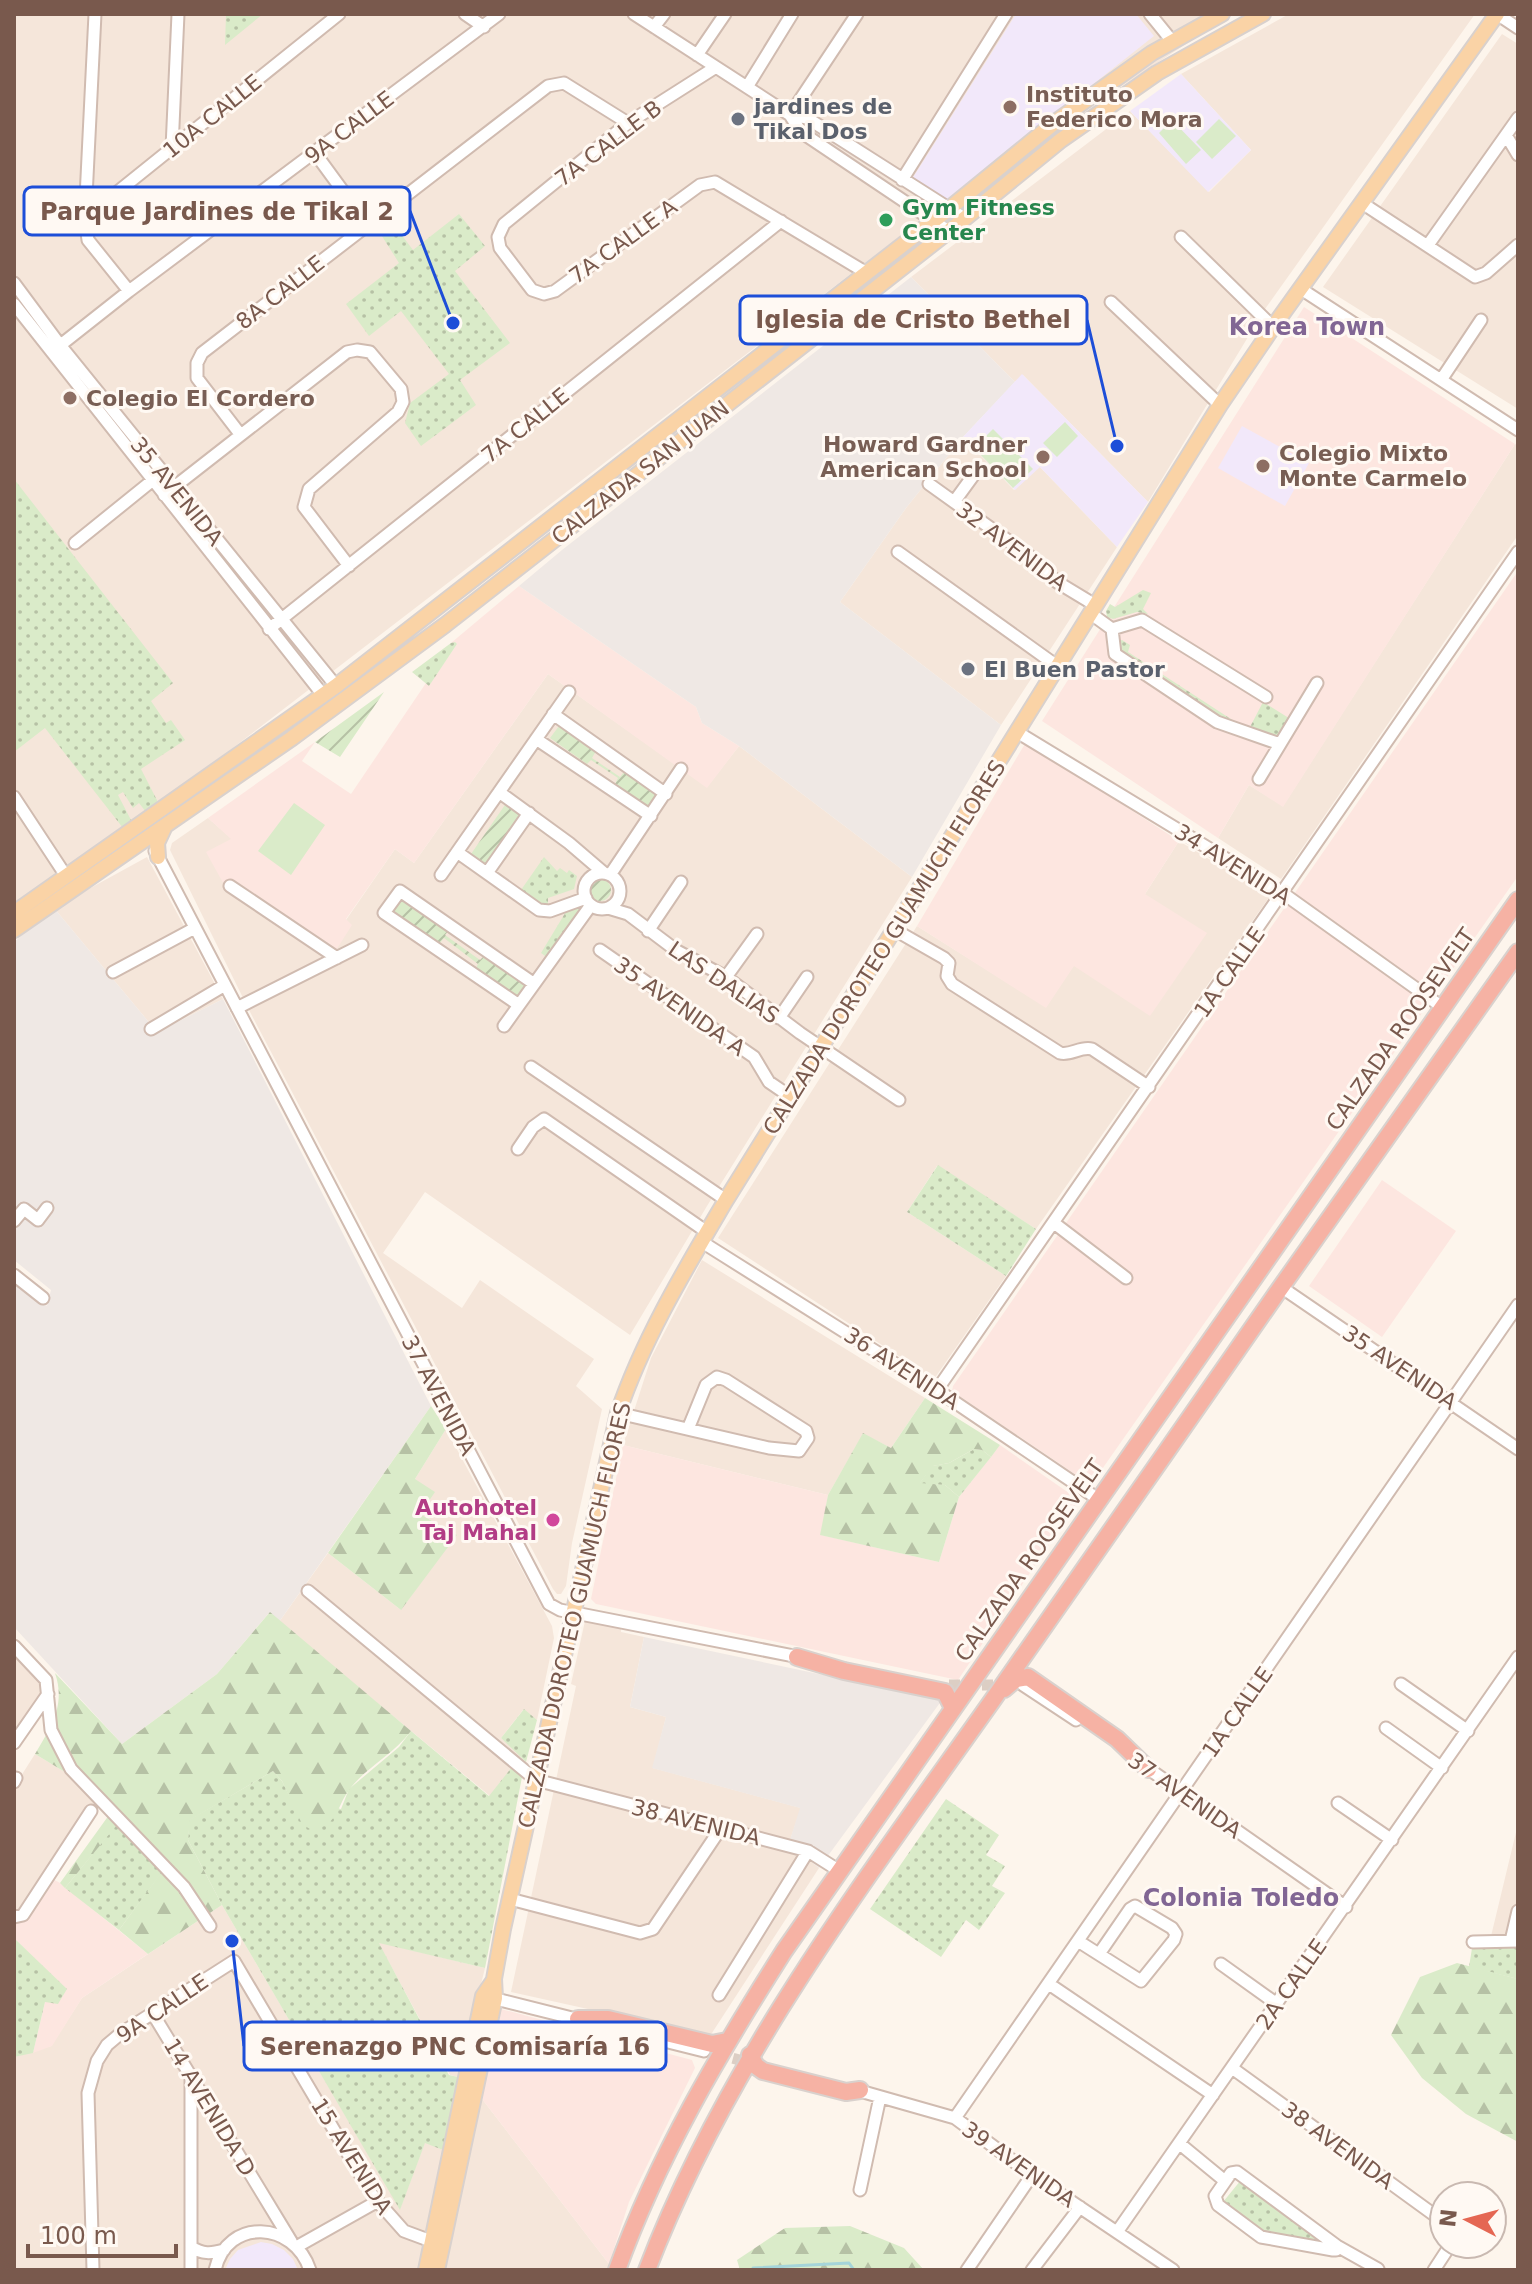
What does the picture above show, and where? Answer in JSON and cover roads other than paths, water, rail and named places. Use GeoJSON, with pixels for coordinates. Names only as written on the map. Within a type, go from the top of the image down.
{"type":"FeatureCollection","features":[{"type":"Feature","properties":{"kind":"highway","name":"CALZADA ROOSEVELT"},"geometry":{"type":"LineString","coordinates":[[617,2270],[674,2140],[727,2041],[838,1870],[1517,902]]}},
{"type":"Feature","properties":{"kind":"highway"},"geometry":{"type":"LineString","coordinates":[[647,2270],[690,2169],[847,1909],[1518,952]]}},
{"type":"Feature","properties":{"kind":"highway"},"geometry":{"type":"LineString","coordinates":[[1281,1287],[1273,1280],[1271,1270],[1285,1247],[1289,1228]]}},
{"type":"Feature","properties":{"kind":"highway"},"geometry":{"type":"LineString","coordinates":[[1098,1499],[1137,1495]]}},
{"type":"Feature","properties":{"kind":"highway"},"geometry":{"type":"LineString","coordinates":[[797,1657],[844,1671],[945,1692],[953,1708]]}},
{"type":"Feature","properties":{"kind":"highway"},"geometry":{"type":"LineString","coordinates":[[994,1698],[1016,1679],[1028,1677],[1117,1739],[1148,1769]]}},
{"type":"Feature","properties":{"kind":"highway"},"geometry":{"type":"LineString","coordinates":[[578,2019],[608,2019],[712,2044],[727,2041]]}},
{"type":"Feature","properties":{"kind":"highway"},"geometry":{"type":"LineString","coordinates":[[754,2060],[763,2071],[846,2092],[860,2090]]}},
{"type":"Feature","properties":{"kind":"main road","name":"CALZADA SAN JUAN"},"geometry":{"type":"LineString","coordinates":[[14,930],[292,738],[445,625],[1061,140],[1157,73],[1263,14]]}},
{"type":"Feature","properties":{"kind":"main road","name":"CALZADA DOROTEO GUAMUCH FLORES"},"geometry":{"type":"LineString","coordinates":[[426,2270],[437,2243],[510,1899],[541,1779],[573,1612],[618,1413],[629,1380],[658,1319],[726,1200],[1220,405],[1497,14]]}},
{"type":"Feature","properties":{"kind":"main road","name":"CALZADA SAN JUAN"},"geometry":{"type":"LineString","coordinates":[[14,913],[336,686],[950,208],[1054,123],[1172,41],[1219,15]]}},
{"type":"Feature","properties":{"kind":"main road"},"geometry":{"type":"LineString","coordinates":[[158,857],[157,843],[166,825]]}},
{"type":"Feature","properties":{"kind":"main road","name":"CALZADA DOROTEO GUAMUCH FLORES"},"geometry":{"type":"LineString","coordinates":[[437,2243],[437,2270]]}},
{"type":"Feature","properties":{"kind":"street"},"geometry":{"type":"LineString","coordinates":[[95,14],[85,218],[88,240],[129,291]]}},
{"type":"Feature","properties":{"kind":"street"},"geometry":{"type":"LineString","coordinates":[[172,148],[178,14]]}},
{"type":"Feature","properties":{"kind":"street","name":"10A CALLE"},"geometry":{"type":"LineString","coordinates":[[85,218],[339,14]]}},
{"type":"Feature","properties":{"kind":"street"},"geometry":{"type":"LineString","coordinates":[[465,14],[495,19]]}},
{"type":"Feature","properties":{"kind":"street"},"geometry":{"type":"LineString","coordinates":[[634,14],[790,115],[807,118],[964,218]]}},
{"type":"Feature","properties":{"kind":"street"},"geometry":{"type":"LineString","coordinates":[[654,27],[664,14]]}},
{"type":"Feature","properties":{"kind":"street"},"geometry":{"type":"LineString","coordinates":[[697,55],[725,14]]}},
{"type":"Feature","properties":{"kind":"street"},"geometry":{"type":"LineString","coordinates":[[747,87],[792,14]]}},
{"type":"Feature","properties":{"kind":"street"},"geometry":{"type":"LineString","coordinates":[[790,115],[857,14]]}},
{"type":"Feature","properties":{"kind":"street"},"geometry":{"type":"LineString","coordinates":[[902,180],[1006,14]]}},
{"type":"Feature","properties":{"kind":"street"},"geometry":{"type":"LineString","coordinates":[[1150,14],[1172,41]]}},
{"type":"Feature","properties":{"kind":"street"},"geometry":{"type":"LineString","coordinates":[[1497,14],[1518,28]]}},
{"type":"Feature","properties":{"kind":"street","name":"9A CALLE"},"geometry":{"type":"LineString","coordinates":[[57,348],[495,19]]}},
{"type":"Feature","properties":{"kind":"street","name":"7A CALLE B"},"geometry":{"type":"LineString","coordinates":[[544,294],[532,290],[500,248],[498,237],[504,224],[628,123],[716,67]]}},
{"type":"Feature","properties":{"kind":"street","name":"8A CALLE"},"geometry":{"type":"LineString","coordinates":[[240,434],[197,378],[197,363],[202,353],[548,86],[564,83],[628,123]]}},
{"type":"Feature","properties":{"kind":"street"},"geometry":{"type":"LineString","coordinates":[[790,115],[801,132],[947,230]]}},
{"type":"Feature","properties":{"kind":"street"},"geometry":{"type":"LineString","coordinates":[[1428,245],[1518,118]]}},
{"type":"Feature","properties":{"kind":"street"},"geometry":{"type":"LineString","coordinates":[[1506,135],[1518,155]]}},
{"type":"Feature","properties":{"kind":"street"},"geometry":{"type":"LineString","coordinates":[[315,153],[367,224]]}},
{"type":"Feature","properties":{"kind":"street","name":"7A CALLE A"},"geometry":{"type":"LineString","coordinates":[[544,294],[555,291],[700,185],[715,182],[781,221]]}},
{"type":"Feature","properties":{"kind":"street"},"geometry":{"type":"LineString","coordinates":[[1362,203],[1475,277],[1481,277],[1518,245]]}},
{"type":"Feature","properties":{"kind":"street"},"geometry":{"type":"LineString","coordinates":[[781,221],[865,272]]}},
{"type":"Feature","properties":{"kind":"street","name":"7A CALLE"},"geometry":{"type":"LineString","coordinates":[[269,629],[781,221]]}},
{"type":"Feature","properties":{"kind":"street"},"geometry":{"type":"LineString","coordinates":[[1181,237],[1273,327]]}},
{"type":"Feature","properties":{"kind":"street","name":"35 AVENIDA"},"geometry":{"type":"LineString","coordinates":[[14,283],[17,301],[169,491],[269,629],[323,695]]}},
{"type":"Feature","properties":{"kind":"street"},"geometry":{"type":"LineString","coordinates":[[1301,289],[1518,430]]}},
{"type":"Feature","properties":{"kind":"street"},"geometry":{"type":"LineString","coordinates":[[1111,302],[1220,405]]}},
{"type":"Feature","properties":{"kind":"street"},"geometry":{"type":"LineString","coordinates":[[1441,380],[1481,320]]}},
{"type":"Feature","properties":{"kind":"street","name":"35 AVENIDA"},"geometry":{"type":"LineString","coordinates":[[57,348],[153,480],[169,491],[336,686]]}},
{"type":"Feature","properties":{"kind":"street"},"geometry":{"type":"LineString","coordinates":[[169,491],[347,352],[370,352],[401,389],[403,402],[398,412],[309,489],[304,507],[349,566]]}},
{"type":"Feature","properties":{"kind":"street"},"geometry":{"type":"LineString","coordinates":[[954,502],[978,469]]}},
{"type":"Feature","properties":{"kind":"street"},"geometry":{"type":"LineString","coordinates":[[75,543],[153,480]]}},
{"type":"Feature","properties":{"kind":"street","name":"32 AVENIDA"},"geometry":{"type":"LineString","coordinates":[[929,484],[1031,557],[1112,629]]}},
{"type":"Feature","properties":{"kind":"street"},"geometry":{"type":"LineString","coordinates":[[898,552],[1057,666]]}},
{"type":"Feature","properties":{"kind":"street","name":"1A CALLE"},"geometry":{"type":"LineString","coordinates":[[937,1390],[1514,567],[1518,552]]}},
{"type":"Feature","properties":{"kind":"street"},"geometry":{"type":"LineString","coordinates":[[1266,697],[1142,620],[1112,629],[1115,654],[1217,722],[1280,744]]}},
{"type":"Feature","properties":{"kind":"street"},"geometry":{"type":"LineString","coordinates":[[1259,779],[1317,683]]}},
{"type":"Feature","properties":{"kind":"street"},"geometry":{"type":"LineString","coordinates":[[441,875],[569,692]]}},
{"type":"Feature","properties":{"kind":"street"},"geometry":{"type":"LineString","coordinates":[[553,714],[666,794]]}},
{"type":"Feature","properties":{"kind":"street","name":"34 AVENIDA"},"geometry":{"type":"LineString","coordinates":[[1017,732],[1284,894],[1442,1007]]}},
{"type":"Feature","properties":{"kind":"street"},"geometry":{"type":"LineString","coordinates":[[536,739],[651,816]]}},
{"type":"Feature","properties":{"kind":"street"},"geometry":{"type":"LineString","coordinates":[[504,1026],[588,902],[587,883],[594,875],[607,874],[651,816],[681,769]]}},
{"type":"Feature","properties":{"kind":"street"},"geometry":{"type":"LineString","coordinates":[[499,792],[615,879],[628,914]]}},
{"type":"Feature","properties":{"kind":"street"},"geometry":{"type":"LineString","coordinates":[[14,797],[66,876]]}},
{"type":"Feature","properties":{"kind":"street"},"geometry":{"type":"LineString","coordinates":[[487,873],[529,813]]}},
{"type":"Feature","properties":{"kind":"street","name":"37 AVENIDA"},"geometry":{"type":"LineString","coordinates":[[140,823],[549,1604],[573,1612],[949,1685]]}},
{"type":"Feature","properties":{"kind":"street"},"geometry":{"type":"LineString","coordinates":[[457,852],[539,910],[550,911],[588,902],[599,909],[608,908],[617,901],[620,890]]}},
{"type":"Feature","properties":{"kind":"street"},"geometry":{"type":"LineString","coordinates":[[648,931],[681,882]]}},
{"type":"Feature","properties":{"kind":"street"},"geometry":{"type":"LineString","coordinates":[[230,886],[332,960]]}},
{"type":"Feature","properties":{"kind":"street"},"geometry":{"type":"LineString","coordinates":[[519,1005],[384,913],[400,891],[533,983]]}},
{"type":"Feature","properties":{"kind":"street","name":"LAS DALIAS"},"geometry":{"type":"LineString","coordinates":[[608,908],[628,914],[677,951],[726,977],[779,1018],[899,1100]]}},
{"type":"Feature","properties":{"kind":"street"},"geometry":{"type":"LineString","coordinates":[[113,972],[195,928]]}},
{"type":"Feature","properties":{"kind":"street"},"geometry":{"type":"LineString","coordinates":[[895,930],[944,958],[949,963],[947,976],[952,984],[1060,1053],[1067,1054],[1086,1047],[1092,1049],[1149,1087]]}},
{"type":"Feature","properties":{"kind":"street"},"geometry":{"type":"LineString","coordinates":[[726,977],[757,934]]}},
{"type":"Feature","properties":{"kind":"street"},"geometry":{"type":"LineString","coordinates":[[237,1008],[362,945]]}},
{"type":"Feature","properties":{"kind":"street","name":"35 AVENIDA A"},"geometry":{"type":"LineString","coordinates":[[600,950],[754,1057],[769,1082],[791,1097]]}},
{"type":"Feature","properties":{"kind":"street"},"geometry":{"type":"LineString","coordinates":[[779,1018],[807,977]]}},
{"type":"Feature","properties":{"kind":"street"},"geometry":{"type":"LineString","coordinates":[[151,1029],[225,985]]}},
{"type":"Feature","properties":{"kind":"street"},"geometry":{"type":"LineString","coordinates":[[531,1067],[726,1200]]}},
{"type":"Feature","properties":{"kind":"street","name":"36 AVENIDA"},"geometry":{"type":"LineString","coordinates":[[518,1149],[533,1127],[544,1119],[705,1237],[1098,1499]]}},
{"type":"Feature","properties":{"kind":"street"},"geometry":{"type":"LineString","coordinates":[[14,1221],[24,1209],[38,1220],[47,1208]]}},
{"type":"Feature","properties":{"kind":"street"},"geometry":{"type":"LineString","coordinates":[[1054,1223],[1126,1278]]}},
{"type":"Feature","properties":{"kind":"street"},"geometry":{"type":"LineString","coordinates":[[14,1275],[43,1298]]}},
{"type":"Feature","properties":{"kind":"street","name":"35 AVENIDA"},"geometry":{"type":"LineString","coordinates":[[1281,1287],[1518,1449]]}},
{"type":"Feature","properties":{"kind":"street","name":"1A CALLE"},"geometry":{"type":"LineString","coordinates":[[955,2118],[1518,1305]]}},
{"type":"Feature","properties":{"kind":"street"},"geometry":{"type":"LineString","coordinates":[[618,1413],[688,1429],[788,1451],[799,1451],[808,1438],[806,1431],[717,1377],[706,1385],[688,1429]]}},
{"type":"Feature","properties":{"kind":"street","name":"38 AVENIDA"},"geometry":{"type":"LineString","coordinates":[[308,1591],[519,1769],[541,1779],[808,1851],[838,1870]]}},
{"type":"Feature","properties":{"kind":"street"},"geometry":{"type":"LineString","coordinates":[[14,1646],[42,1674],[48,1694],[51,1730],[71,1769],[184,1887],[210,1926]]}},
{"type":"Feature","properties":{"kind":"street","name":"2A CALLE"},"geometry":{"type":"LineString","coordinates":[[1117,2232],[1518,1657]]}},
{"type":"Feature","properties":{"kind":"street"},"geometry":{"type":"LineString","coordinates":[[1401,1684],[1468,1731]]}},
{"type":"Feature","properties":{"kind":"street","name":"37 AVENIDA"},"geometry":{"type":"LineString","coordinates":[[1023,1685],[1346,1907]]}},
{"type":"Feature","properties":{"kind":"street"},"geometry":{"type":"LineString","coordinates":[[14,1743],[48,1694]]}},
{"type":"Feature","properties":{"kind":"street"},"geometry":{"type":"LineString","coordinates":[[1386,1728],[1442,1768]]}},
{"type":"Feature","properties":{"kind":"street"},"geometry":{"type":"LineString","coordinates":[[1338,1803],[1392,1840]]}},
{"type":"Feature","properties":{"kind":"street"},"geometry":{"type":"LineString","coordinates":[[14,1917],[23,1915],[91,1811]]}},
{"type":"Feature","properties":{"kind":"street"},"geometry":{"type":"LineString","coordinates":[[510,1899],[647,1933],[653,1929],[721,1828]]}},
{"type":"Feature","properties":{"kind":"street"},"geometry":{"type":"LineString","coordinates":[[719,1995],[808,1851]]}},
{"type":"Feature","properties":{"kind":"street"},"geometry":{"type":"LineString","coordinates":[[1078,1941],[1141,1981],[1176,1934],[1172,1928],[1135,1906],[1099,1954]]}},
{"type":"Feature","properties":{"kind":"street"},"geometry":{"type":"LineString","coordinates":[[1473,1942],[1515,1941],[1518,1911]]}},
{"type":"Feature","properties":{"kind":"street","name":"9A CALLE"},"geometry":{"type":"LineString","coordinates":[[93,2270],[88,2093],[97,2061],[107,2045],[120,2034],[234,1961]]}},
{"type":"Feature","properties":{"kind":"street","name":"15 AVENIDA"},"geometry":{"type":"LineString","coordinates":[[234,1961],[378,2201],[404,2231],[437,2243]]}},
{"type":"Feature","properties":{"kind":"street"},"geometry":{"type":"LineString","coordinates":[[1221,1964],[1277,2004]]}},
{"type":"Feature","properties":{"kind":"street"},"geometry":{"type":"LineString","coordinates":[[1049,1984],[1213,2095]]}},
{"type":"Feature","properties":{"kind":"street"},"geometry":{"type":"LineString","coordinates":[[489,1997],[704,2051]]}},
{"type":"Feature","properties":{"kind":"street","name":"14 AVENIDA D"},"geometry":{"type":"LineString","coordinates":[[153,2014],[310,2270]]}},
{"type":"Feature","properties":{"kind":"street","name":"38 AVENIDA"},"geometry":{"type":"LineString","coordinates":[[1232,2068],[1428,2210]]}},
{"type":"Feature","properties":{"kind":"street"},"geometry":{"type":"LineString","coordinates":[[191,2076],[191,2270]]}},
{"type":"Feature","properties":{"kind":"street","name":"39 AVENIDA"},"geometry":{"type":"LineString","coordinates":[[860,2090],[955,2118],[1032,2175],[1173,2270]]}},
{"type":"Feature","properties":{"kind":"street"},"geometry":{"type":"LineString","coordinates":[[860,2190],[880,2097]]}},
{"type":"Feature","properties":{"kind":"street"},"geometry":{"type":"LineString","coordinates":[[1180,2144],[1225,2181]]}},
{"type":"Feature","properties":{"kind":"street"},"geometry":{"type":"LineString","coordinates":[[1337,2246],[1333,2250],[1261,2237],[1215,2203],[1215,2196],[1232,2172],[1237,2172],[1337,2246],[1378,2269]]}},
{"type":"Feature","properties":{"kind":"street"},"geometry":{"type":"LineString","coordinates":[[967,2270],[1032,2175]]}},
{"type":"Feature","properties":{"kind":"street"},"geometry":{"type":"LineString","coordinates":[[215,2270],[224,2250],[248,2233],[263,2231],[278,2234],[294,2244],[378,2201]]}},
{"type":"Feature","properties":{"kind":"street"},"geometry":{"type":"LineString","coordinates":[[1032,2270],[1080,2207]]}},
{"type":"Feature","properties":{"kind":"street"},"geometry":{"type":"LineString","coordinates":[[191,2247],[211,2254],[224,2250]]}},
{"type":"Feature","properties":{"kind":"waterway"},"geometry":{"type":"LineString","coordinates":[[753,2268],[849,2263],[854,2270]]}},
{"type":"Feature","properties":{"kind":"tunnel"},"geometry":{"type":"LineString","coordinates":[[949,1685],[1009,1685]]}},
{"type":"Feature","properties":{"kind":"tunnel"},"geometry":{"type":"LineString","coordinates":[[717,2054],[754,2064]]}},
{"type":"Feature","properties":{"kind":"place","name":"Instituto Federico Mora"},"geometry":{"type":"Point","coordinates":[1010,107]}},
{"type":"Feature","properties":{"kind":"place","name":"jardines de Tikal Dos"},"geometry":{"type":"Point","coordinates":[738,119]}},
{"type":"Feature","properties":{"kind":"place","name":"Gym Fitness Center"},"geometry":{"type":"Point","coordinates":[886,220]}},
{"type":"Feature","properties":{"kind":"place","name":"Parque Jardines de Tikal 2"},"geometry":{"type":"Point","coordinates":[453,323]}},
{"type":"Feature","properties":{"kind":"place","name":"Colegio El Cordero"},"geometry":{"type":"Point","coordinates":[70,398]}},
{"type":"Feature","properties":{"kind":"place","name":"Iglesia de Cristo Bethel"},"geometry":{"type":"Point","coordinates":[1117,446]}},
{"type":"Feature","properties":{"kind":"place","name":"Howard Gardner American School"},"geometry":{"type":"Point","coordinates":[1043,457]}},
{"type":"Feature","properties":{"kind":"place","name":"Colegio Mixto Monte Carmelo"},"geometry":{"type":"Point","coordinates":[1263,466]}},
{"type":"Feature","properties":{"kind":"place","name":"El Buen Pastor"},"geometry":{"type":"Point","coordinates":[968,669]}},
{"type":"Feature","properties":{"kind":"place","name":"Autohotel Taj Mahal"},"geometry":{"type":"Point","coordinates":[553,1520]}},
{"type":"Feature","properties":{"kind":"place","name":"Serenazgo PNC Comisaría 16"},"geometry":{"type":"Point","coordinates":[232,1941]}},
{"type":"Feature","properties":{"kind":"district","name":"Korea Town"},"geometry":{"type":"Point","coordinates":[1307,327]}},
{"type":"Feature","properties":{"kind":"district","name":"Colonia Toledo"},"geometry":{"type":"Point","coordinates":[1241,1898]}}]}
